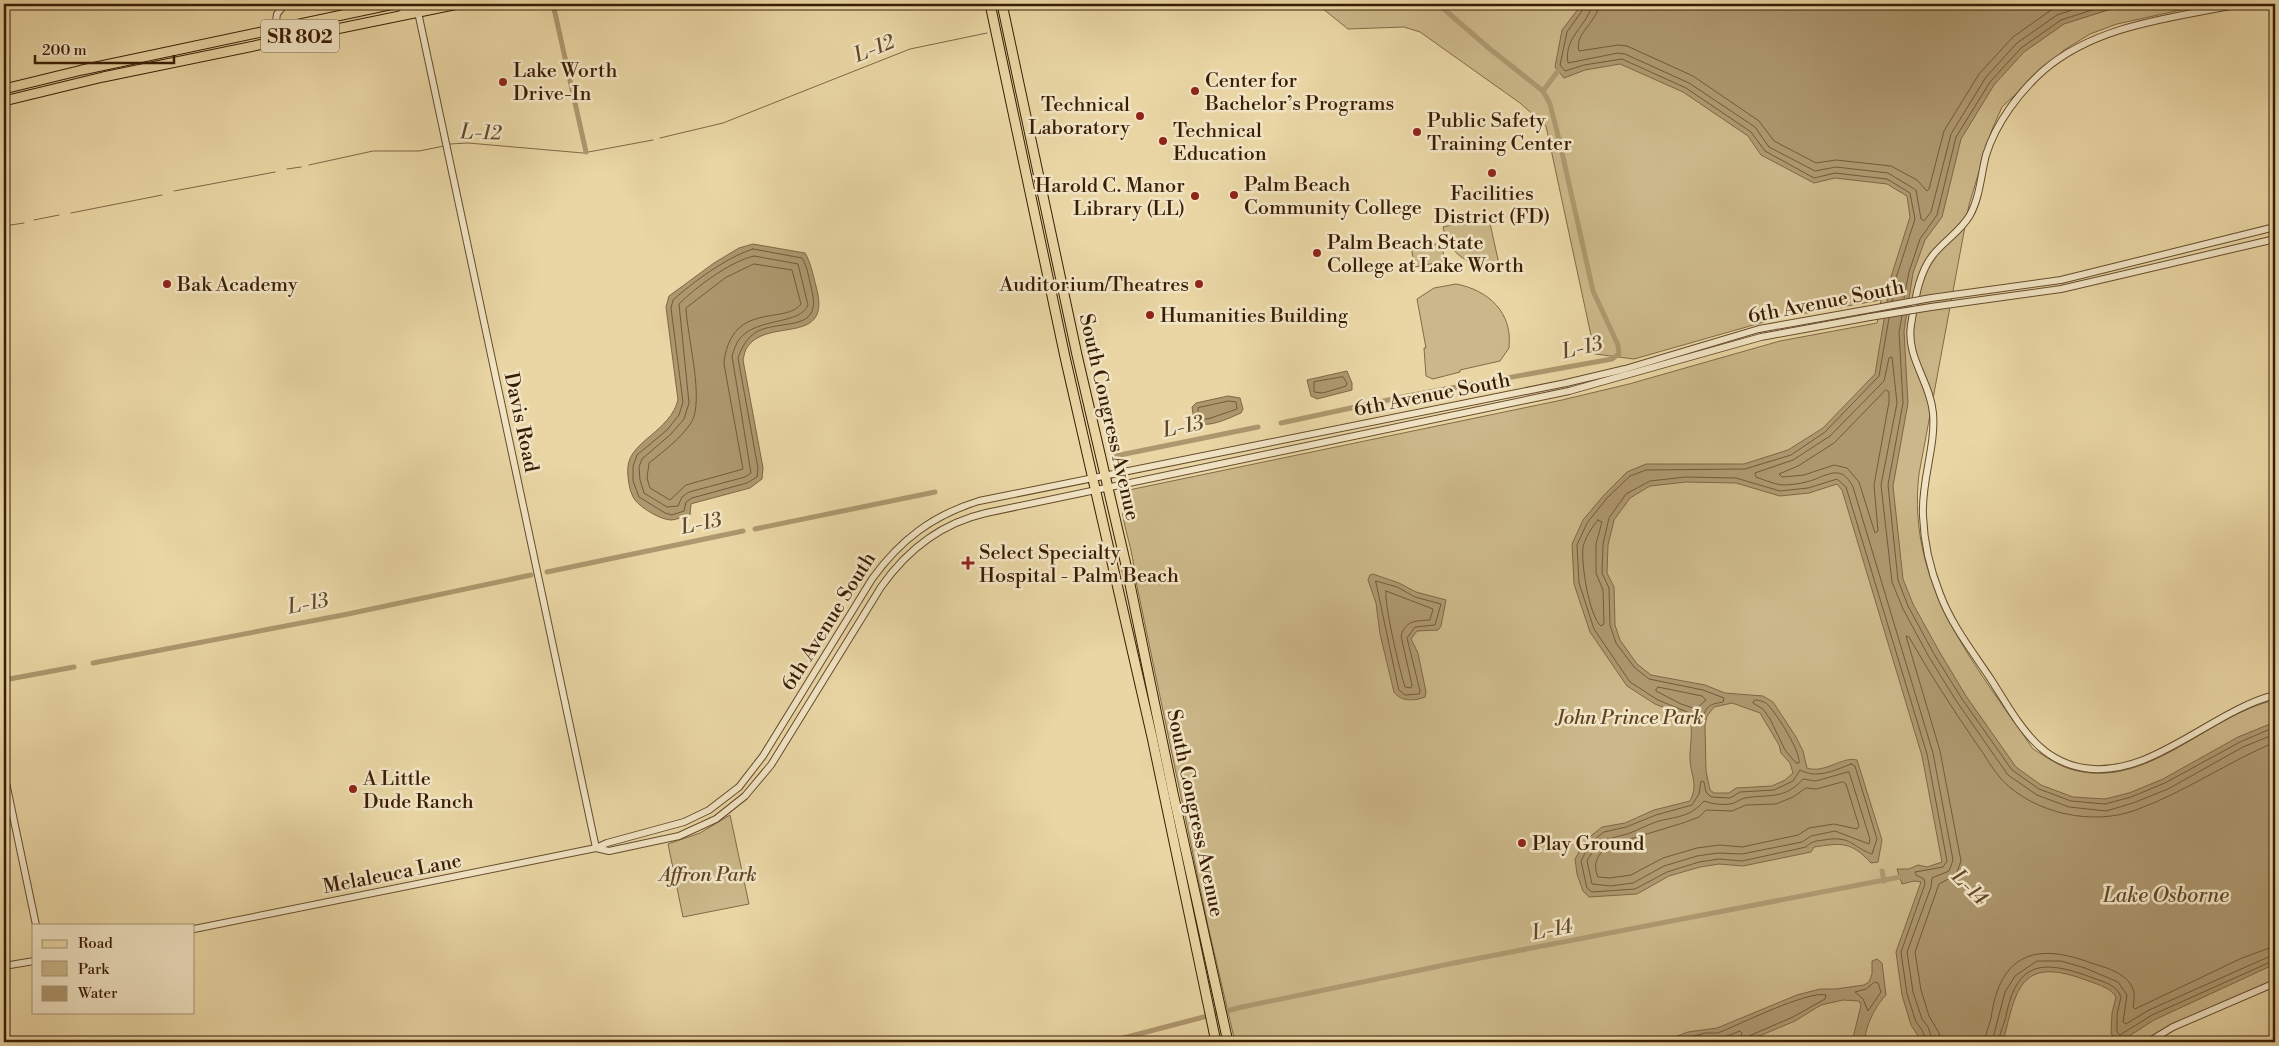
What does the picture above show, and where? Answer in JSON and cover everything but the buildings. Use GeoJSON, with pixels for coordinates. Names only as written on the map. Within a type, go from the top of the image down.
{"type":"FeatureCollection","features":[{"type":"Feature","properties":{"kind":"main road","name":"SR 802"},"geometry":{"type":"LineString","coordinates":[[4,89],[139,57],[394,4]]}},
{"type":"Feature","properties":{"kind":"main road","name":"SR 802"},"geometry":{"type":"LineString","coordinates":[[4,101],[103,77],[458,4]]}},
{"type":"Feature","properties":{"kind":"main road","name":"South Congress Avenue"},"geometry":{"type":"LineString","coordinates":[[990,4],[1092,478],[1148,719],[1165,756],[1228,1042]]}},
{"type":"Feature","properties":{"kind":"main road","name":"South Congress Avenue"},"geometry":{"type":"LineString","coordinates":[[1002,4],[1077,355],[1126,565],[1156,736],[1216,1042]]}},
{"type":"Feature","properties":{"kind":"main road"},"geometry":{"type":"LineString","coordinates":[[278,41],[278,34],[281,32],[301,28],[313,21]]}},
{"type":"Feature","properties":{"kind":"main road"},"geometry":{"type":"LineString","coordinates":[[244,48],[252,42],[271,36],[275,28]]}},
{"type":"Feature","properties":{"kind":"main road"},"geometry":{"type":"LineString","coordinates":[[142,69],[148,60],[173,55],[176,49]]}},
{"type":"Feature","properties":{"kind":"main road"},"geometry":{"type":"LineString","coordinates":[[103,77],[108,70],[131,65],[139,57]]}},
{"type":"Feature","properties":{"kind":"street"},"geometry":{"type":"LineString","coordinates":[[275,28],[276,14],[284,4]]}},
{"type":"Feature","properties":{"kind":"street"},"geometry":{"type":"LineString","coordinates":[[399,16],[412,4]]}},
{"type":"Feature","properties":{"kind":"street"},"geometry":{"type":"LineString","coordinates":[[418,12],[424,4]]}},
{"type":"Feature","properties":{"kind":"street"},"geometry":{"type":"LineString","coordinates":[[2240,4],[2110,33],[2067,54],[2029,85],[2012,106],[1987,152],[1970,214],[1963,225],[1933,255],[1922,273],[1911,328],[1911,346],[1932,403],[1934,419],[1924,478],[1922,515],[1933,575],[1945,606],[1960,632],[2015,716],[2040,747],[2075,767],[2104,770],[2129,767],[2238,708],[2275,695]]}},
{"type":"Feature","properties":{"kind":"street","name":"Davis Road"},"geometry":{"type":"LineString","coordinates":[[418,12],[596,848]]}},
{"type":"Feature","properties":{"kind":"street","name":"6th Avenue South"},"geometry":{"type":"LineString","coordinates":[[729,795],[755,768],[872,579],[888,557],[908,537],[941,515],[979,500],[1566,383],[1625,369],[1759,329],[1931,298],[2061,280],[2275,227]]}},
{"type":"Feature","properties":{"kind":"street","name":"6th Avenue South"},"geometry":{"type":"LineString","coordinates":[[735,805],[755,786],[772,764],[881,587],[896,566],[916,547],[949,526],[974,516],[1569,391],[1761,338],[1930,307],[2061,289],[2275,239]]}},
{"type":"Feature","properties":{"kind":"street"},"geometry":{"type":"LineString","coordinates":[[4,773],[36,924]]}},
{"type":"Feature","properties":{"kind":"street","name":"Melaleuca Lane"},"geometry":{"type":"LineString","coordinates":[[195,929],[596,848],[607,842],[684,822],[709,810],[729,795]]}},
{"type":"Feature","properties":{"kind":"street","name":"Melaleuca Lane"},"geometry":{"type":"LineString","coordinates":[[596,848],[609,850],[679,836],[704,825],[735,805]]}},
{"type":"Feature","properties":{"kind":"street"},"geometry":{"type":"LineString","coordinates":[[4,966],[32,961]]}},
{"type":"Feature","properties":{"kind":"street"},"geometry":{"type":"LineString","coordinates":[[2148,1042],[2173,1026],[2275,983]]}},
{"type":"Feature","properties":{"kind":"green space","name":"John Prince Park"},"geometry":{"type":"Polygon","coordinates":[[[1317,4],[2208,4],[2117,24],[2090,34],[2064,50],[2002,107],[1991,132],[1969,205],[1919,474],[1918,514],[1923,552],[1934,587],[1949,621],[1989,686],[2033,749],[2056,763],[2070,769],[2098,773],[2125,770],[2175,749],[2249,709],[2275,700],[2275,981],[2209,1009],[2144,1042],[1235,1042],[1208,926],[1134,572],[1122,509],[1124,491],[1562,400],[1629,384],[1780,341],[1877,323],[1881,300],[1778,318],[1634,359],[1595,354],[1546,126],[1520,103],[1420,32],[1404,27],[1348,29],[1317,4]]]}},
{"type":"Feature","properties":{"kind":"green space"},"geometry":{"type":"Polygon","coordinates":[[[1486,217],[1489,219],[1499,264],[1480,264],[1463,258],[1450,245],[1443,227],[1486,217]]]}},
{"type":"Feature","properties":{"kind":"green space"},"geometry":{"type":"Polygon","coordinates":[[[1429,238],[1431,245],[1441,243],[1445,261],[1415,267],[1410,242],[1429,238]]]}},
{"type":"Feature","properties":{"kind":"green space"},"geometry":{"type":"Polygon","coordinates":[[[1456,284],[1478,291],[1496,305],[1507,324],[1509,348],[1500,361],[1460,370],[1460,372],[1433,379],[1426,376],[1424,348],[1426,348],[1417,299],[1434,288],[1456,284]]]}},
{"type":"Feature","properties":{"kind":"green space","name":"Affron Park"},"geometry":{"type":"Polygon","coordinates":[[[730,815],[749,904],[683,917],[668,844],[700,833],[730,815]]]}},
{"type":"Feature","properties":{"kind":"water","name":"Lake Osborne"},"geometry":{"type":"Polygon","coordinates":[[[1582,4],[2127,4],[2064,24],[2024,52],[1994,85],[1961,139],[1942,217],[1925,240],[1913,273],[1904,331],[1908,403],[1893,486],[1903,579],[1913,604],[1966,696],[2016,767],[2041,785],[2073,797],[2105,799],[2129,793],[2163,779],[2238,737],[2275,722],[2275,964],[2154,1020],[2123,1040],[2118,1040],[2111,1034],[2112,1013],[2116,997],[2114,994],[2101,986],[2083,979],[2062,973],[2045,972],[2033,975],[2024,983],[2017,994],[2003,1042],[1922,1042],[1911,1025],[1902,995],[1896,952],[1921,882],[1914,881],[1902,884],[1897,869],[1909,869],[1918,865],[1927,867],[1942,862],[1922,756],[1842,490],[1837,484],[1809,493],[1780,496],[1736,483],[1686,482],[1650,486],[1630,498],[1614,520],[1608,545],[1607,573],[1614,587],[1615,625],[1620,640],[1637,664],[1651,675],[1705,685],[1725,693],[1763,696],[1773,702],[1796,737],[1803,751],[1807,768],[1820,769],[1845,760],[1857,760],[1882,840],[1878,862],[1871,863],[1851,847],[1831,845],[1814,847],[1811,852],[1743,866],[1719,864],[1700,867],[1669,876],[1637,894],[1589,897],[1583,891],[1577,874],[1575,859],[1586,840],[1602,827],[1625,823],[1654,810],[1690,801],[1693,795],[1694,784],[1690,764],[1690,718],[1655,704],[1627,686],[1590,632],[1574,584],[1572,544],[1583,520],[1627,472],[1646,464],[1744,464],[1788,450],[1823,428],[1875,374],[1891,277],[1910,217],[1907,196],[1887,184],[1835,178],[1814,183],[1761,155],[1748,136],[1683,92],[1620,64],[1585,70],[1564,78],[1555,67],[1562,30],[1582,4]],[[1732,703],[1714,707],[1707,716],[1705,725],[1706,771],[1710,790],[1714,793],[1729,793],[1736,788],[1772,786],[1785,780],[1793,773],[1790,763],[1781,753],[1779,745],[1760,713],[1732,703]]]}},
{"type":"Feature","properties":{"kind":"water"},"geometry":{"type":"Polygon","coordinates":[[[753,244],[805,253],[816,286],[819,305],[816,317],[808,324],[797,328],[770,333],[758,338],[745,351],[743,360],[763,468],[762,479],[750,488],[691,504],[690,515],[673,520],[662,518],[646,510],[633,497],[628,479],[628,466],[636,450],[674,411],[678,400],[666,307],[669,296],[714,263],[739,248],[753,244]]]}},
{"type":"Feature","properties":{"kind":"water"},"geometry":{"type":"Polygon","coordinates":[[[1347,371],[1352,383],[1352,390],[1317,399],[1311,396],[1307,380],[1347,371]]]}},
{"type":"Feature","properties":{"kind":"water"},"geometry":{"type":"Polygon","coordinates":[[[1228,396],[1240,398],[1243,409],[1241,413],[1210,424],[1198,423],[1194,420],[1192,407],[1196,403],[1228,396]]]}},
{"type":"Feature","properties":{"kind":"water"},"geometry":{"type":"Polygon","coordinates":[[[1373,574],[1399,583],[1416,592],[1446,600],[1441,626],[1438,630],[1417,631],[1411,639],[1418,653],[1426,692],[1425,697],[1408,700],[1400,698],[1394,692],[1380,634],[1376,603],[1368,580],[1370,575],[1373,574]]]}},
{"type":"Feature","properties":{"kind":"water"},"geometry":{"type":"Polygon","coordinates":[[[1877,959],[1882,963],[1886,995],[1871,1017],[1866,1030],[1865,1042],[1852,1042],[1861,1005],[1859,1001],[1843,1000],[1821,1005],[1795,1021],[1745,1042],[1661,1042],[1688,1032],[1717,1028],[1797,995],[1820,989],[1864,985],[1869,982],[1872,974],[1872,961],[1877,959]]]}},
{"type":"Feature","properties":{"kind":"waterway"},"geometry":{"type":"LineString","coordinates":[[553,4],[586,152]]}},
{"type":"Feature","properties":{"kind":"waterway","name":"L-13"},"geometry":{"type":"LineString","coordinates":[[1281,423],[1407,396],[1612,359],[1619,354],[1618,345],[1593,291],[1550,104],[1543,91],[1438,4]]}},
{"type":"Feature","properties":{"kind":"waterway","name":"L-12"},"geometry":{"type":"LineString","coordinates":[[660,138],[723,123],[910,49],[987,33]]}},
{"type":"Feature","properties":{"kind":"waterway"},"geometry":{"type":"LineString","coordinates":[[1543,91],[1558,71]]}},
{"type":"Feature","properties":{"kind":"waterway","name":"L-12"},"geometry":{"type":"LineString","coordinates":[[450,144],[468,143],[583,153],[653,140]]}},
{"type":"Feature","properties":{"kind":"waterway","name":"L-12"},"geometry":{"type":"LineString","coordinates":[[309,165],[373,151],[419,151],[444,146]]}},
{"type":"Feature","properties":{"kind":"waterway","name":"L-12"},"geometry":{"type":"LineString","coordinates":[[287,169],[301,167]]}},
{"type":"Feature","properties":{"kind":"waterway","name":"L-12"},"geometry":{"type":"LineString","coordinates":[[174,191],[275,172]]}},
{"type":"Feature","properties":{"kind":"waterway","name":"L-12"},"geometry":{"type":"LineString","coordinates":[[71,213],[162,195]]}},
{"type":"Feature","properties":{"kind":"waterway","name":"L-12"},"geometry":{"type":"LineString","coordinates":[[34,220],[59,215]]}},
{"type":"Feature","properties":{"kind":"waterway","name":"L-12"},"geometry":{"type":"LineString","coordinates":[[4,226],[24,223]]}},
{"type":"Feature","properties":{"kind":"waterway","name":"L-13"},"geometry":{"type":"LineString","coordinates":[[1115,456],[1258,427]]}},
{"type":"Feature","properties":{"kind":"waterway","name":"L-13"},"geometry":{"type":"LineString","coordinates":[[755,529],[935,492]]}},
{"type":"Feature","properties":{"kind":"waterway","name":"L-13"},"geometry":{"type":"LineString","coordinates":[[547,572],[743,531]]}},
{"type":"Feature","properties":{"kind":"waterway","name":"L-13"},"geometry":{"type":"LineString","coordinates":[[93,663],[348,614],[531,575]]}},
{"type":"Feature","properties":{"kind":"waterway","name":"L-13"},"geometry":{"type":"LineString","coordinates":[[4,680],[74,667]]}},
{"type":"Feature","properties":{"kind":"waterway"},"geometry":{"type":"LineString","coordinates":[[1882,871],[1884,881]]}},
{"type":"Feature","properties":{"kind":"waterway","name":"L-14"},"geometry":{"type":"LineString","coordinates":[[1108,1042],[1242,1007],[1454,963],[1905,876]]}},
{"type":"Feature","properties":{"kind":"place","name":"Lake Worth Drive-In"},"geometry":{"type":"Point","coordinates":[503,82]}},
{"type":"Feature","properties":{"kind":"place","name":"Center for Bachelor’s Programs"},"geometry":{"type":"Point","coordinates":[1195,91]}},
{"type":"Feature","properties":{"kind":"place","name":"Technical Laboratory"},"geometry":{"type":"Point","coordinates":[1140,116]}},
{"type":"Feature","properties":{"kind":"place","name":"Public Safety Training Center"},"geometry":{"type":"Point","coordinates":[1417,132]}},
{"type":"Feature","properties":{"kind":"place","name":"Technical Education"},"geometry":{"type":"Point","coordinates":[1163,141]}},
{"type":"Feature","properties":{"kind":"place","name":"Facilities District (FD)"},"geometry":{"type":"Point","coordinates":[1492,173]}},
{"type":"Feature","properties":{"kind":"place","name":"Palm Beach Community College"},"geometry":{"type":"Point","coordinates":[1234,195]}},
{"type":"Feature","properties":{"kind":"place","name":"Harold C. Manor Library (LL)"},"geometry":{"type":"Point","coordinates":[1195,196]}},
{"type":"Feature","properties":{"kind":"place","name":"Palm Beach State College at Lake Worth"},"geometry":{"type":"Point","coordinates":[1317,253]}},
{"type":"Feature","properties":{"kind":"place","name":"Bak Academy"},"geometry":{"type":"Point","coordinates":[167,284]}},
{"type":"Feature","properties":{"kind":"place","name":"Auditorium/Theatres"},"geometry":{"type":"Point","coordinates":[1199,284]}},
{"type":"Feature","properties":{"kind":"place","name":"Humanities Building"},"geometry":{"type":"Point","coordinates":[1150,315]}},
{"type":"Feature","properties":{"kind":"place","name":"Select Specialty Hospital - Palm Beach"},"geometry":{"type":"Point","coordinates":[968,563]}},
{"type":"Feature","properties":{"kind":"place","name":"A Little Dude Ranch"},"geometry":{"type":"Point","coordinates":[353,789]}},
{"type":"Feature","properties":{"kind":"place","name":"Play Ground"},"geometry":{"type":"Point","coordinates":[1522,843]}}]}
